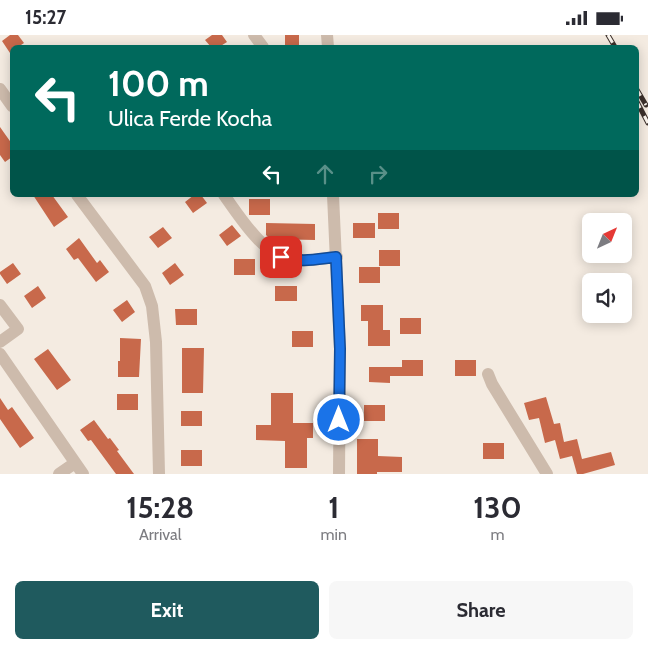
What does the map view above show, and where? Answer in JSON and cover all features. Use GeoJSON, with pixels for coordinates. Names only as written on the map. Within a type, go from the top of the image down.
{"type":"FeatureCollection","features":[{"type":"Feature","properties":{"kind":"street"},"geometry":{"type":"LineString","coordinates":[[0,89],[10,103]]}},
{"type":"Feature","properties":{"kind":"street"},"geometry":{"type":"LineString","coordinates":[[79,197],[144,286],[152,306],[160,474]]}},
{"type":"Feature","properties":{"kind":"street"},"geometry":{"type":"LineString","coordinates":[[225,197],[254,236],[281,257],[304,261],[336,257]]}},
{"type":"Feature","properties":{"kind":"street"},"geometry":{"type":"LineString","coordinates":[[333,197],[340,349],[339,474]]}},
{"type":"Feature","properties":{"kind":"street"},"geometry":{"type":"LineString","coordinates":[[0,305],[18,329],[0,342]]}},
{"type":"Feature","properties":{"kind":"street"},"geometry":{"type":"LineString","coordinates":[[2,361],[83,474]]}},
{"type":"Feature","properties":{"kind":"street"},"geometry":{"type":"LineString","coordinates":[[488,374],[492,384],[547,474]]}},
{"type":"Feature","properties":{"kind":"street"},"geometry":{"type":"LineString","coordinates":[[59,474],[75,463]]}},
{"type":"Feature","properties":{"kind":"building"},"geometry":{"type":"Polygon","coordinates":[[[10,35],[18,35],[24,43],[21,45],[10,45],[10,53],[2,41],[10,35]]]}},
{"type":"Feature","properties":{"kind":"building"},"geometry":{"type":"Polygon","coordinates":[[[212,35],[222,35],[227,42],[222,45],[209,45],[205,40],[212,35]]]}},
{"type":"Feature","properties":{"kind":"building"},"geometry":{"type":"Polygon","coordinates":[[[285,35],[299,35],[299,45],[285,45],[285,35]]]}},
{"type":"Feature","properties":{"kind":"building"},"geometry":{"type":"Polygon","coordinates":[[[0,127],[10,141],[10,158],[5,162],[0,155],[0,127]]]}},
{"type":"Feature","properties":{"kind":"building"},"geometry":{"type":"Polygon","coordinates":[[[34,197],[53,197],[68,217],[54,227],[34,197]]]}},
{"type":"Feature","properties":{"kind":"building"},"geometry":{"type":"Polygon","coordinates":[[[191,197],[202,197],[207,203],[193,213],[185,202],[191,197]]]}},
{"type":"Feature","properties":{"kind":"building"},"geometry":{"type":"Polygon","coordinates":[[[249,199],[270,199],[270,215],[249,215],[249,199]]]}},
{"type":"Feature","properties":{"kind":"building"},"geometry":{"type":"Polygon","coordinates":[[[378,213],[399,213],[399,229],[378,229],[378,213]]]}},
{"type":"Feature","properties":{"kind":"building"},"geometry":{"type":"Polygon","coordinates":[[[266,223],[315,224],[315,240],[270,239],[266,235],[266,223]]]}},
{"type":"Feature","properties":{"kind":"building"},"geometry":{"type":"Polygon","coordinates":[[[353,223],[375,223],[375,238],[353,238],[353,223]]]}},
{"type":"Feature","properties":{"kind":"building"},"geometry":{"type":"Polygon","coordinates":[[[232,225],[241,236],[227,246],[219,235],[232,225]]]}},
{"type":"Feature","properties":{"kind":"building"},"geometry":{"type":"Polygon","coordinates":[[[163,227],[172,238],[158,248],[149,237],[163,227]]]}},
{"type":"Feature","properties":{"kind":"building"},"geometry":{"type":"Polygon","coordinates":[[[79,238],[97,263],[100,260],[109,272],[96,282],[78,258],[74,260],[66,249],[79,238]]]}},
{"type":"Feature","properties":{"kind":"building"},"geometry":{"type":"Polygon","coordinates":[[[379,250],[400,250],[400,266],[379,266],[379,250]]]}},
{"type":"Feature","properties":{"kind":"building"},"geometry":{"type":"Polygon","coordinates":[[[234,259],[255,259],[255,275],[234,275],[234,259]]]}},
{"type":"Feature","properties":{"kind":"building"},"geometry":{"type":"Polygon","coordinates":[[[13,263],[21,274],[7,284],[0,272],[13,263]]]}},
{"type":"Feature","properties":{"kind":"building"},"geometry":{"type":"Polygon","coordinates":[[[175,263],[184,275],[170,285],[162,273],[175,263]]]}},
{"type":"Feature","properties":{"kind":"building"},"geometry":{"type":"Polygon","coordinates":[[[359,267],[380,267],[380,283],[359,283],[359,267]]]}},
{"type":"Feature","properties":{"kind":"building"},"geometry":{"type":"Polygon","coordinates":[[[38,286],[46,298],[32,308],[24,296],[38,286]]]}},
{"type":"Feature","properties":{"kind":"building"},"geometry":{"type":"Polygon","coordinates":[[[275,286],[297,286],[297,301],[275,301],[275,286]]]}},
{"type":"Feature","properties":{"kind":"building"},"geometry":{"type":"Polygon","coordinates":[[[127,300],[135,312],[122,322],[113,310],[127,300]]]}},
{"type":"Feature","properties":{"kind":"building"},"geometry":{"type":"Polygon","coordinates":[[[361,305],[383,305],[383,330],[390,330],[390,346],[368,346],[368,321],[361,321],[361,305]]]}},
{"type":"Feature","properties":{"kind":"building"},"geometry":{"type":"Polygon","coordinates":[[[175,309],[197,309],[197,325],[176,325],[175,309]]]}},
{"type":"Feature","properties":{"kind":"building"},"geometry":{"type":"Polygon","coordinates":[[[400,318],[421,318],[421,334],[400,334],[400,318]]]}},
{"type":"Feature","properties":{"kind":"building"},"geometry":{"type":"Polygon","coordinates":[[[292,331],[313,331],[313,347],[292,347],[292,331]]]}},
{"type":"Feature","properties":{"kind":"building"},"geometry":{"type":"Polygon","coordinates":[[[120,338],[141,339],[139,377],[118,377],[120,338]]]}},
{"type":"Feature","properties":{"kind":"building"},"geometry":{"type":"Polygon","coordinates":[[[182,348],[204,348],[203,393],[182,393],[182,348]]]}},
{"type":"Feature","properties":{"kind":"building"},"geometry":{"type":"Polygon","coordinates":[[[48,349],[71,380],[57,390],[34,359],[48,349]]]}},
{"type":"Feature","properties":{"kind":"building"},"geometry":{"type":"Polygon","coordinates":[[[402,360],[423,360],[423,376],[390,376],[390,383],[369,382],[369,367],[402,367],[402,360]]]}},
{"type":"Feature","properties":{"kind":"building"},"geometry":{"type":"Polygon","coordinates":[[[455,360],[476,360],[476,376],[455,376],[455,360]]]}},
{"type":"Feature","properties":{"kind":"building"},"geometry":{"type":"Polygon","coordinates":[[[271,393],[293,393],[293,423],[313,423],[313,438],[307,438],[307,468],[285,468],[285,441],[256,440],[256,425],[271,425],[271,393]]]}},
{"type":"Feature","properties":{"kind":"building"},"geometry":{"type":"Polygon","coordinates":[[[117,394],[138,394],[138,410],[117,410],[117,394]]]}},
{"type":"Feature","properties":{"kind":"building"},"geometry":{"type":"Polygon","coordinates":[[[546,397],[554,424],[560,423],[564,442],[577,439],[582,459],[611,452],[615,465],[577,474],[572,456],[560,459],[555,440],[545,443],[539,418],[529,420],[524,403],[546,397]]]}},
{"type":"Feature","properties":{"kind":"building"},"geometry":{"type":"Polygon","coordinates":[[[0,398],[8,410],[12,407],[34,438],[20,448],[0,419],[0,398]]]}},
{"type":"Feature","properties":{"kind":"building"},"geometry":{"type":"Polygon","coordinates":[[[364,405],[385,405],[385,421],[364,421],[364,405]]]}},
{"type":"Feature","properties":{"kind":"building"},"geometry":{"type":"Polygon","coordinates":[[[181,411],[202,411],[202,426],[181,426],[181,411]]]}},
{"type":"Feature","properties":{"kind":"building"},"geometry":{"type":"Polygon","coordinates":[[[94,420],[119,450],[117,451],[134,474],[116,474],[91,440],[88,441],[80,430],[94,420]]]}},
{"type":"Feature","properties":{"kind":"building"},"geometry":{"type":"Polygon","coordinates":[[[357,439],[378,439],[378,456],[402,457],[402,472],[357,474],[357,439]]]}},
{"type":"Feature","properties":{"kind":"building"},"geometry":{"type":"Polygon","coordinates":[[[483,443],[504,443],[504,459],[483,459],[483,443]]]}},
{"type":"Feature","properties":{"kind":"building"},"geometry":{"type":"Polygon","coordinates":[[[181,450],[202,450],[202,466],[181,466],[181,450]]]}},
{"type":"Feature","properties":{"kind":"railway"},"geometry":{"type":"LineString","coordinates":[[608,35],[614,45]]}},
{"type":"Feature","properties":{"kind":"railway"},"geometry":{"type":"LineString","coordinates":[[639,93],[646,105]]}},
{"type":"Feature","properties":{"kind":"railway"},"geometry":{"type":"LineString","coordinates":[[639,106],[648,123]]}},
{"type":"Feature","properties":{"kind":"route"},"geometry":{"type":"LineString","coordinates":[[281,257],[304,261],[336,257],[340,349],[339,420]]}}]}
